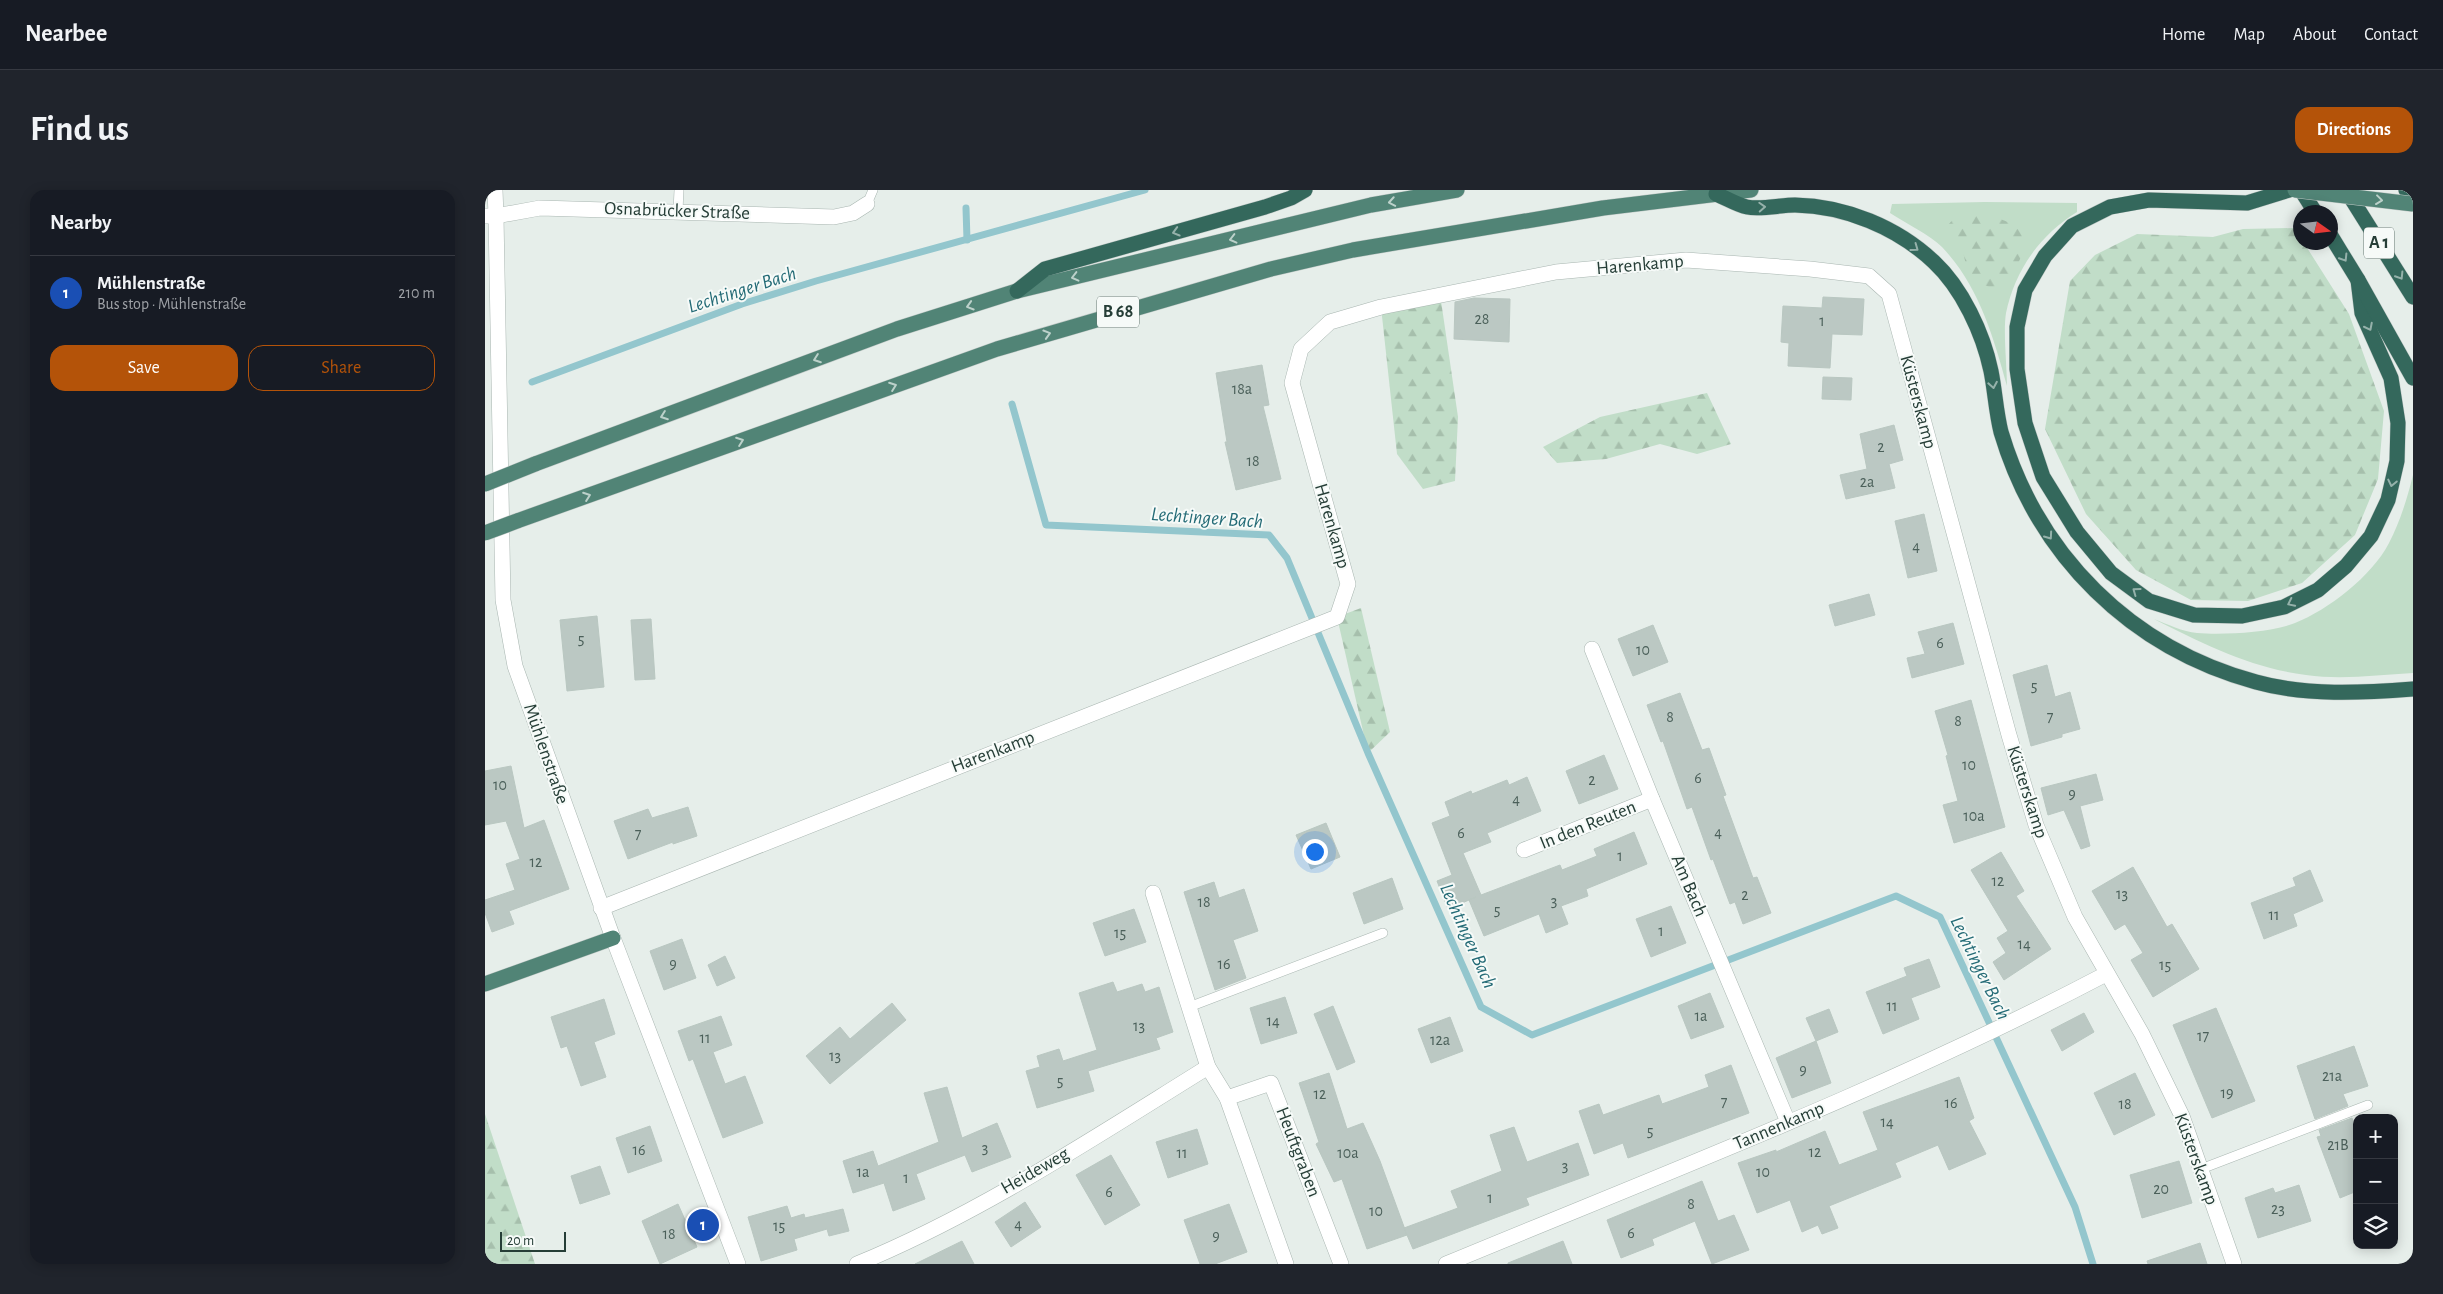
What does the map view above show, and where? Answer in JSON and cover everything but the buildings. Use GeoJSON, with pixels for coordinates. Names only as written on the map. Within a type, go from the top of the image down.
{"type":"FeatureCollection","features":[{"type":"Feature","properties":{"kind":"highway"},"geometry":{"type":"LineString","coordinates":[[1017,291],[1045,270],[1265,207],[1291,198],[1305,190]]}},
{"type":"Feature","properties":{"kind":"highway","name":"B 68"},"geometry":{"type":"LineString","coordinates":[[485,484],[897,329],[1017,291],[1371,206],[1457,190]]}},
{"type":"Feature","properties":{"kind":"highway","name":"B 68"},"geometry":{"type":"LineString","coordinates":[[485,533],[997,349],[1271,268],[1353,250],[1603,208],[1751,190]]}},
{"type":"Feature","properties":{"kind":"highway"},"geometry":{"type":"LineString","coordinates":[[2289,190],[2247,202],[2149,200],[2110,207],[2072,226],[2045,256],[2025,290],[2017,327],[2017,369],[2025,423],[2043,477],[2077,532],[2111,573],[2149,601],[2194,616],[2242,616],[2284,607],[2318,590],[2346,566],[2371,536],[2388,500],[2397,461],[2398,422],[2391,378],[2362,313],[2358,280]]}},
{"type":"Feature","properties":{"kind":"highway"},"geometry":{"type":"LineString","coordinates":[[2295,190],[2413,203]]}},
{"type":"Feature","properties":{"kind":"highway"},"geometry":{"type":"LineString","coordinates":[[2301,190],[2311,205]]}},
{"type":"Feature","properties":{"kind":"highway","name":"A 1"},"geometry":{"type":"LineString","coordinates":[[2346,190],[2413,297]]}},
{"type":"Feature","properties":{"kind":"highway"},"geometry":{"type":"LineString","coordinates":[[2406,190],[2413,203]]}},
{"type":"Feature","properties":{"kind":"highway"},"geometry":{"type":"LineString","coordinates":[[1716,194],[1747,208],[1796,205],[1845,212],[1889,229],[1934,262],[1957,290],[1978,330],[1990,368],[2001,430],[2015,472],[2039,521],[2065,559],[2103,600],[2153,638],[2203,664],[2257,682],[2305,690],[2345,692],[2413,689]]}},
{"type":"Feature","properties":{"kind":"highway"},"geometry":{"type":"LineString","coordinates":[[2338,247],[2413,378]]}},
{"type":"Feature","properties":{"kind":"highway"},"geometry":{"type":"LineString","coordinates":[[485,984],[613,938]]}},
{"type":"Feature","properties":{"kind":"street","name":"Mühlenstraße"},"geometry":{"type":"LineString","coordinates":[[495,190],[490,216],[503,600],[515,666],[601,908],[738,1264]]}},
{"type":"Feature","properties":{"kind":"street","name":"Osnabrücker Straße"},"geometry":{"type":"LineString","coordinates":[[490,216],[540,208],[834,217],[853,213],[870,197]]}},
{"type":"Feature","properties":{"kind":"street","name":"Harenkamp"},"geometry":{"type":"LineString","coordinates":[[601,908],[1337,617],[1348,584],[1292,383],[1301,349],[1331,322],[1389,305],[1556,272],[1686,260],[1810,269],[1869,276],[1889,294]]}},
{"type":"Feature","properties":{"kind":"street","name":"Küsterskamp"},"geometry":{"type":"LineString","coordinates":[[1889,294],[2009,735],[2036,825],[2075,918],[2142,1034],[2182,1116],[2234,1264]]}},
{"type":"Feature","properties":{"kind":"street","name":"Am Bach"},"geometry":{"type":"LineString","coordinates":[[1592,649],[1652,799],[1788,1122]]}},
{"type":"Feature","properties":{"kind":"street","name":"In den Reuten"},"geometry":{"type":"LineString","coordinates":[[1524,850],[1652,799]]}},
{"type":"Feature","properties":{"kind":"street"},"geometry":{"type":"LineString","coordinates":[[1153,893],[1208,1067],[1227,1098],[1286,1264]]}},
{"type":"Feature","properties":{"kind":"street","name":"Tannenkamp"},"geometry":{"type":"LineString","coordinates":[[1446,1264],[1788,1122],[1962,1047],[2017,1021],[2106,974]]}},
{"type":"Feature","properties":{"kind":"street","name":"Heideweg"},"geometry":{"type":"LineString","coordinates":[[857,1264],[906,1244],[1002,1191],[1208,1067]]}},
{"type":"Feature","properties":{"kind":"street","name":"Heuftgraben"},"geometry":{"type":"LineString","coordinates":[[1227,1098],[1271,1084],[1341,1264]]}},
{"type":"Feature","properties":{"kind":"lane"},"geometry":{"type":"LineString","coordinates":[[678,211],[679,190]]}},
{"type":"Feature","properties":{"kind":"lane"},"geometry":{"type":"LineString","coordinates":[[1189,1007],[1383,933]]}},
{"type":"Feature","properties":{"kind":"lane"},"geometry":{"type":"LineString","coordinates":[[2201,1169],[2368,1105]]}},
{"type":"Feature","properties":{"kind":"green space"},"geometry":{"type":"Polygon","coordinates":[[[2077,203],[2077,212],[2052,231],[2031,255],[2010,297],[2005,321],[2007,386],[1990,330],[1966,278],[1942,247],[1890,213],[1892,204],[2077,203]]]}},
{"type":"Feature","properties":{"kind":"green space"},"geometry":{"type":"Polygon","coordinates":[[[1975,213],[2001,219],[2011,224],[2019,230],[2023,237],[2024,247],[2021,258],[1999,291],[1977,282],[1967,269],[1963,252],[1949,240],[1947,226],[1958,214],[1975,213]]]}},
{"type":"Feature","properties":{"kind":"green space"},"geometry":{"type":"Polygon","coordinates":[[[2293,228],[2293,250],[2308,250],[2349,314],[2384,411],[2378,479],[2355,535],[2302,583],[2248,601],[2191,600],[2136,570],[2086,514],[2045,429],[2070,281],[2095,255],[2137,234],[2213,237],[2243,229],[2293,228]]]}},
{"type":"Feature","properties":{"kind":"green space"},"geometry":{"type":"Polygon","coordinates":[[[1440,294],[1458,417],[1455,481],[1423,489],[1397,454],[1381,307],[1440,294]]]}},
{"type":"Feature","properties":{"kind":"green space"},"geometry":{"type":"Polygon","coordinates":[[[1707,393],[1731,444],[1697,454],[1660,444],[1606,459],[1557,463],[1543,447],[1600,417],[1707,393]]]}},
{"type":"Feature","properties":{"kind":"green space"},"geometry":{"type":"Polygon","coordinates":[[[2413,475],[2413,673],[2333,677],[2286,672],[2228,654],[2154,619],[2186,631],[2219,634],[2273,629],[2295,623],[2321,610],[2348,591],[2372,568],[2381,555],[2400,519],[2413,475]]]}},
{"type":"Feature","properties":{"kind":"green space"},"geometry":{"type":"Polygon","coordinates":[[[1361,608],[1390,732],[1368,753],[1337,617],[1361,608]]]}},
{"type":"Feature","properties":{"kind":"green space"},"geometry":{"type":"Polygon","coordinates":[[[485,1114],[535,1264],[485,1264],[485,1114]]]}},
{"type":"Feature","properties":{"kind":"waterway","name":"Lechtinger Bach"},"geometry":{"type":"LineString","coordinates":[[532,382],[742,304],[816,281],[1145,190]]}},
{"type":"Feature","properties":{"kind":"waterway"},"geometry":{"type":"LineString","coordinates":[[966,208],[967,240]]}},
{"type":"Feature","properties":{"kind":"waterway","name":"Lechtinger Bach"},"geometry":{"type":"LineString","coordinates":[[1012,404],[1046,525],[1269,535],[1287,558],[1368,753],[1481,1007],[1532,1035],[1896,896],[1940,917],[2075,1207],[2093,1264]]}},
{"type":"Feature","properties":{"kind":"place","name":"Mühlenstraße"},"geometry":{"type":"Point","coordinates":[703,1225]}}]}
